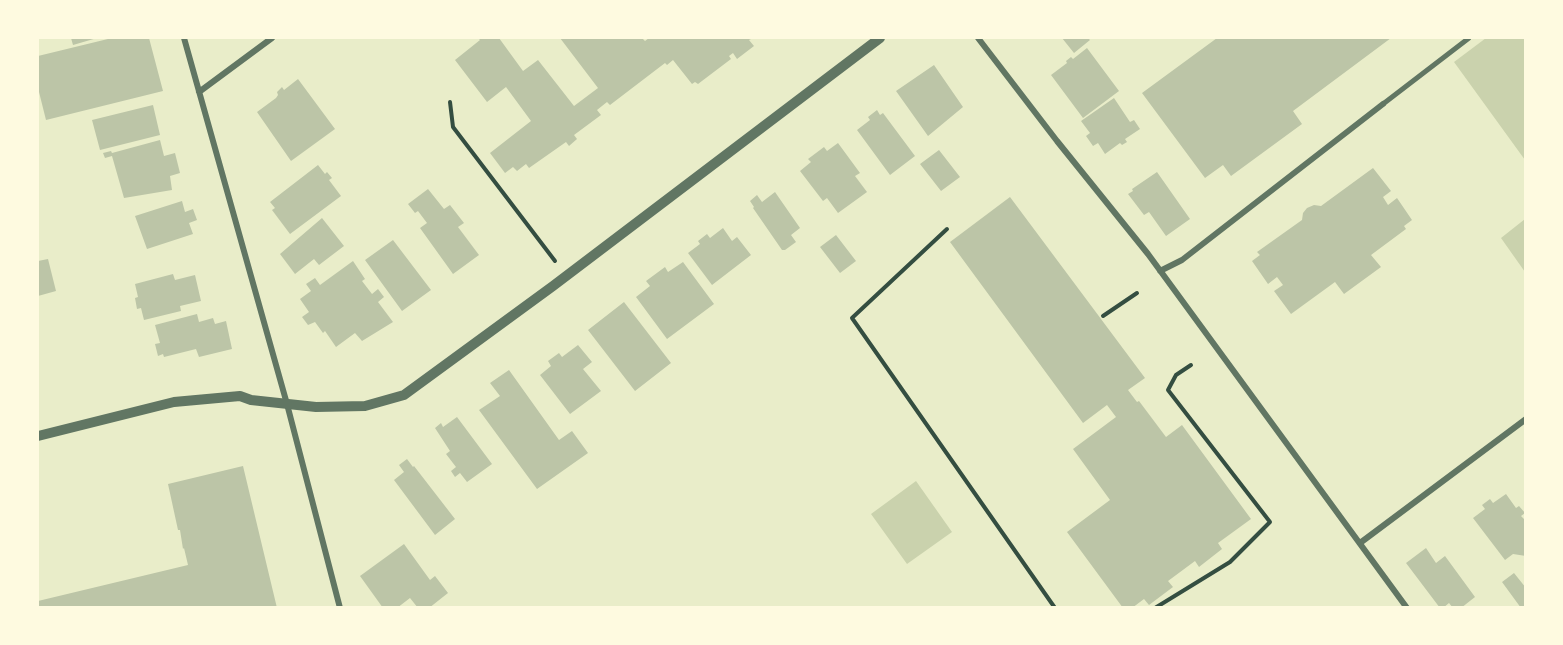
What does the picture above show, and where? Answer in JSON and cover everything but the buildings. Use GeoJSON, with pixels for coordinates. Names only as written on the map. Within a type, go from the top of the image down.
{"type":"FeatureCollection","features":[{"type":"Feature","properties":{"kind":"street"},"geometry":{"type":"LineString","coordinates":[[184,38],[287,404],[340,608]]}},
{"type":"Feature","properties":{"kind":"street"},"geometry":{"type":"LineString","coordinates":[[199,92],[272,38]]}},
{"type":"Feature","properties":{"kind":"street"},"geometry":{"type":"LineString","coordinates":[[38,436],[174,402],[240,396],[316,407],[364,406],[404,395],[566,276],[880,38]]}},
{"type":"Feature","properties":{"kind":"street"},"geometry":{"type":"LineString","coordinates":[[978,38],[1160,271],[1407,608]]}},
{"type":"Feature","properties":{"kind":"street"},"geometry":{"type":"LineString","coordinates":[[1160,271],[1182,260],[1469,38]]}},
{"type":"Feature","properties":{"kind":"street"},"geometry":{"type":"LineString","coordinates":[[1360,543],[1526,419]]}},
{"type":"Feature","properties":{"kind":"path"},"geometry":{"type":"LineString","coordinates":[[450,102],[453,127],[566,276]]}},
{"type":"Feature","properties":{"kind":"path"},"geometry":{"type":"LineString","coordinates":[[947,229],[852,318],[1055,608]]}},
{"type":"Feature","properties":{"kind":"path"},"geometry":{"type":"LineString","coordinates":[[1103,316],[1137,293]]}},
{"type":"Feature","properties":{"kind":"path"},"geometry":{"type":"LineString","coordinates":[[1155,608],[1230,562],[1270,522],[1168,390],[1176,375],[1191,364]]}},
{"type":"Feature","properties":{"kind":"green space"},"geometry":{"type":"Polygon","coordinates":[[[1486,38],[1525,38],[1525,160],[1454,62],[1486,38]]]}},
{"type":"Feature","properties":{"kind":"green space"},"geometry":{"type":"Polygon","coordinates":[[[1525,219],[1525,272],[1501,238],[1525,219]]]}},
{"type":"Feature","properties":{"kind":"green space"},"geometry":{"type":"Polygon","coordinates":[[[916,481],[952,532],[907,564],[871,514],[916,481]]]}}]}
